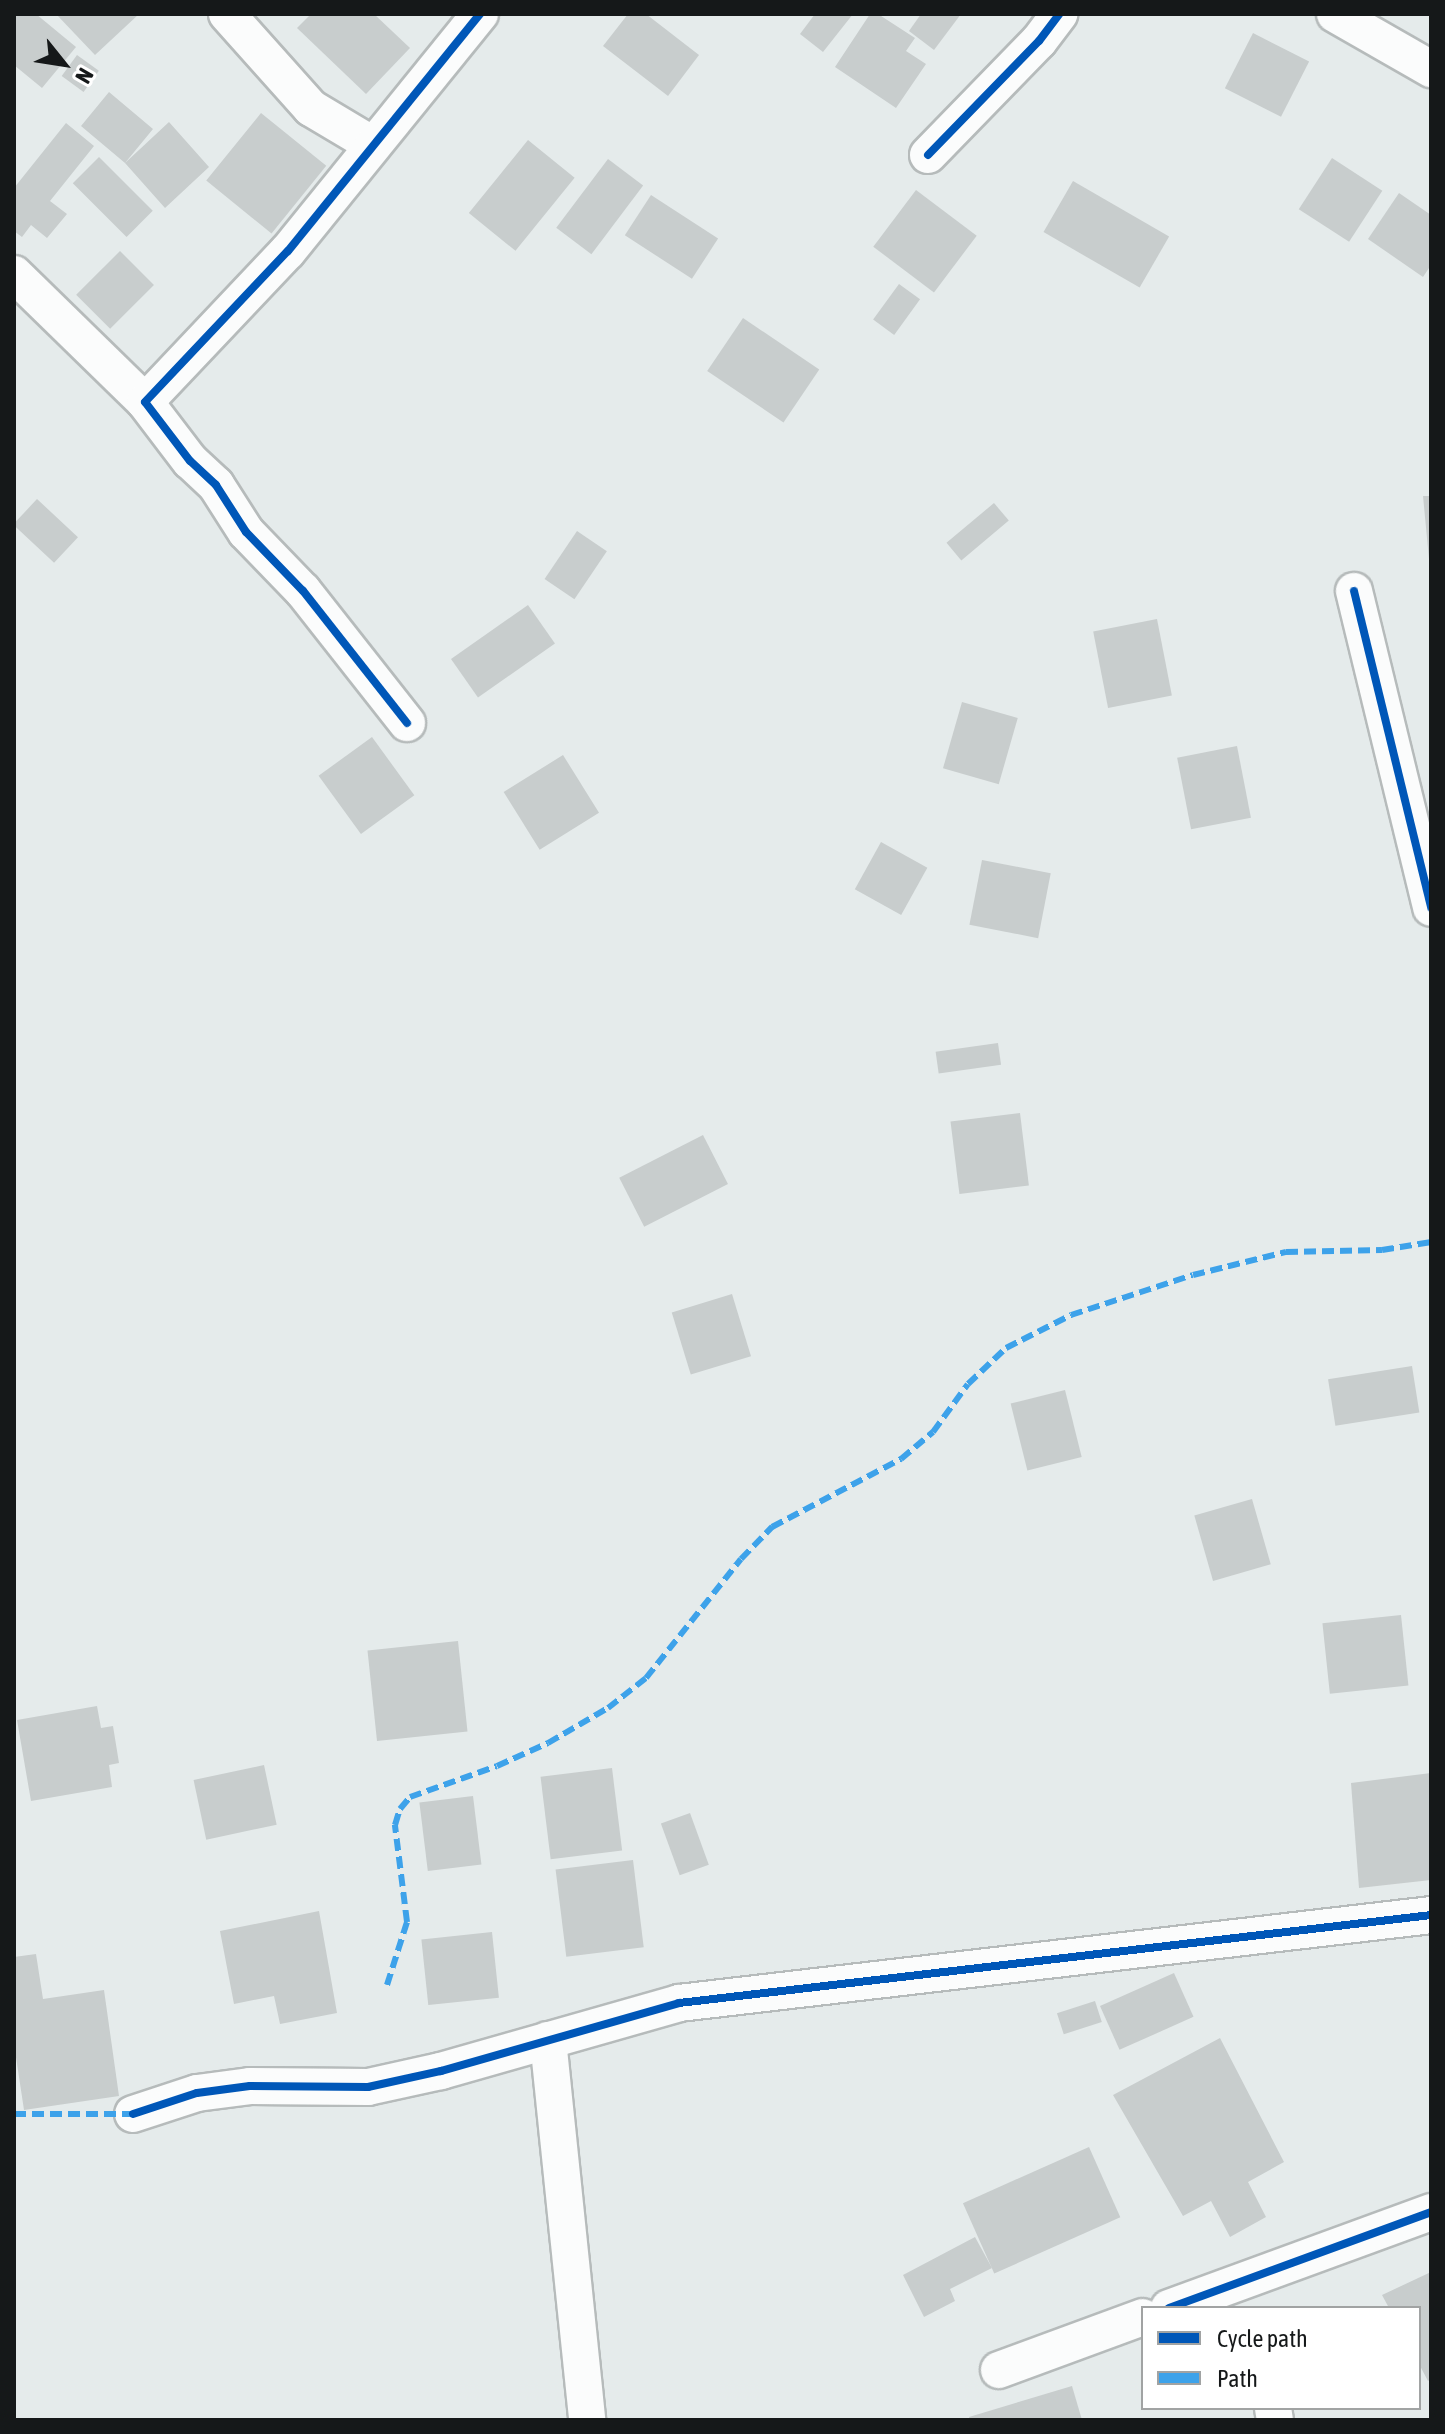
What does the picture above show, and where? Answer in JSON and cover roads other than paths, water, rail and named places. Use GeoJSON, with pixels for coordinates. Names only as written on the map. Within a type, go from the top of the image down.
{"type":"FeatureCollection","features":[{"type":"Feature","properties":{"kind":"street"},"geometry":{"type":"LineString","coordinates":[[227,14],[311,108],[373,145]]}},
{"type":"Feature","properties":{"kind":"street"},"geometry":{"type":"LineString","coordinates":[[145,402],[288,251],[480,14]]}},
{"type":"Feature","properties":{"kind":"street"},"geometry":{"type":"LineString","coordinates":[[928,155],[1039,41],[1059,14]]}},
{"type":"Feature","properties":{"kind":"street"},"geometry":{"type":"LineString","coordinates":[[1335,14],[1431,69]]}},
{"type":"Feature","properties":{"kind":"street"},"geometry":{"type":"LineString","coordinates":[[14,274],[145,402],[190,461],[216,485],[246,532],[303,591],[407,723]]}},
{"type":"Feature","properties":{"kind":"street"},"geometry":{"type":"LineString","coordinates":[[1354,591],[1431,908]]}},
{"type":"Feature","properties":{"kind":"street"},"geometry":{"type":"LineString","coordinates":[[133,2114],[197,2093],[250,2086],[368,2087],[441,2071],[679,2003],[1431,1915]]}},
{"type":"Feature","properties":{"kind":"street"},"geometry":{"type":"LineString","coordinates":[[548,2040],[587,2420]]}},
{"type":"Feature","properties":{"kind":"street"},"geometry":{"type":"LineString","coordinates":[[1180,2306],[1249,2294],[1431,2212]]}},
{"type":"Feature","properties":{"kind":"street"},"geometry":{"type":"LineString","coordinates":[[999,2370],[1141,2318]]}}]}
